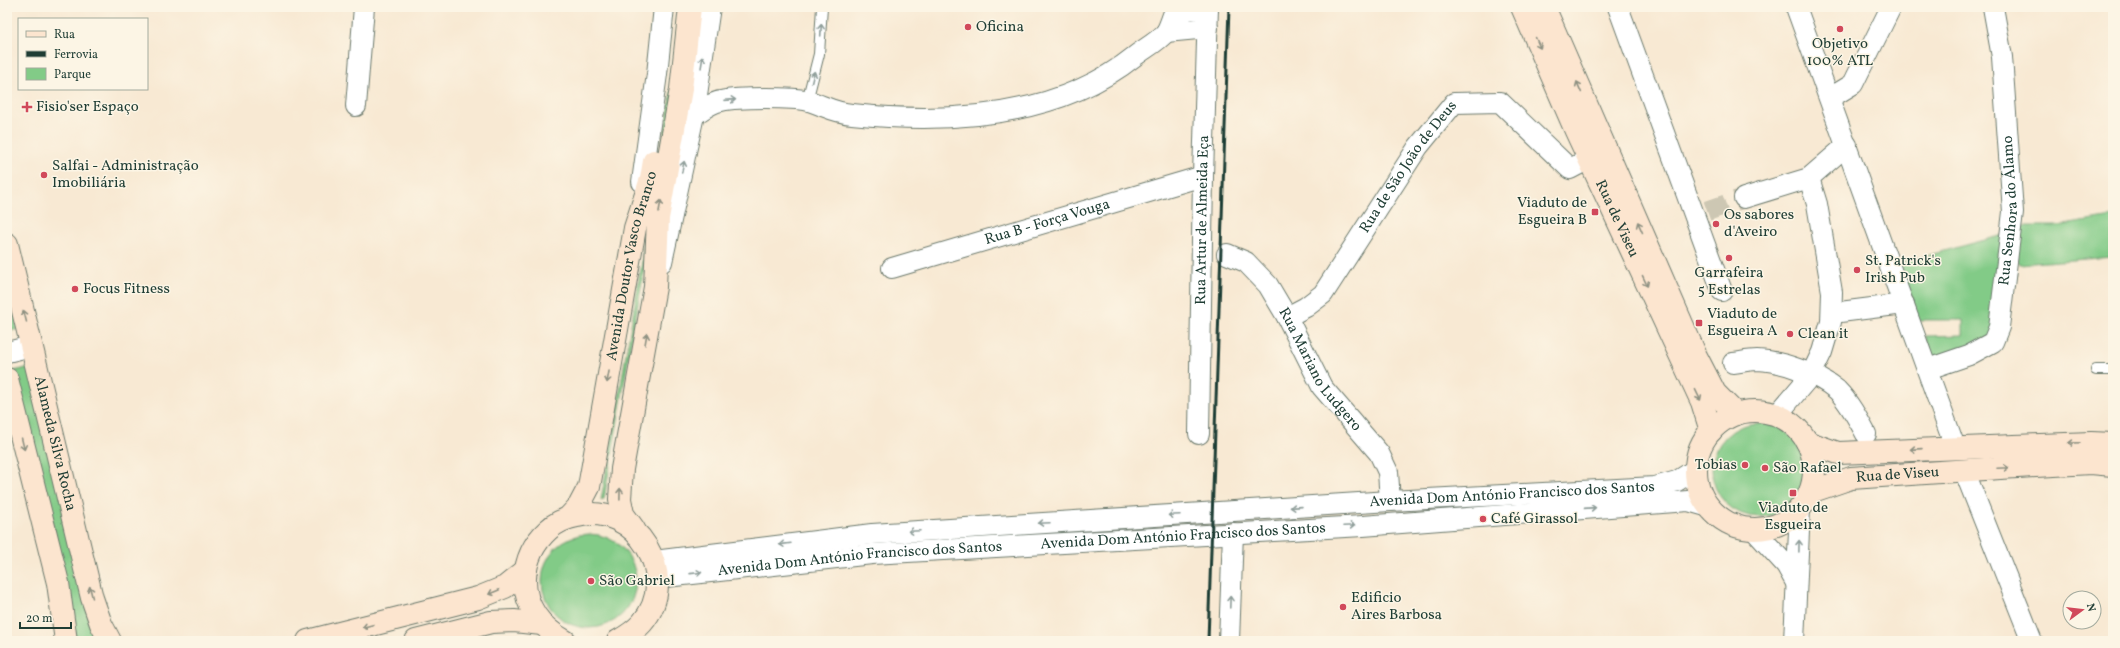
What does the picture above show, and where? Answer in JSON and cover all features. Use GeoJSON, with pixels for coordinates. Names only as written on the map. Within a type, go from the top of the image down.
{"type":"FeatureCollection","features":[{"type":"Feature","properties":{"kind":"main road","name":"Avenida Doutor Vasco Branco"},"geometry":{"type":"LineString","coordinates":[[568,518],[579,506],[589,487],[635,228],[651,179],[668,84],[678,7]]}},
{"type":"Feature","properties":{"kind":"main road","name":"Avenida Doutor Vasco Branco"},"geometry":{"type":"LineString","coordinates":[[656,569],[646,544],[623,514],[620,499],[622,469],[655,287],[658,218],[681,88],[690,7]]}},
{"type":"Feature","properties":{"kind":"main road","name":"Rua de Viseu"},"geometry":{"type":"LineString","coordinates":[[1522,7],[1589,159],[1702,402],[1711,431]]}},
{"type":"Feature","properties":{"kind":"main road","name":"Rua de Viseu"},"geometry":{"type":"LineString","coordinates":[[1544,7],[1696,356],[1715,393],[1736,414]]}},
{"type":"Feature","properties":{"kind":"main road","name":"Alameda Silva Rocha"},"geometry":{"type":"LineString","coordinates":[[7,244],[92,598],[101,624],[110,641]]}},
{"type":"Feature","properties":{"kind":"main road","name":"Alameda Silva Rocha"},"geometry":{"type":"LineString","coordinates":[[7,379],[58,583],[66,641]]}},
{"type":"Feature","properties":{"kind":"main road","name":"Rua de Viseu"},"geometry":{"type":"LineString","coordinates":[[1805,501],[1814,466],[1811,451],[1807,442],[1794,426],[1777,415],[1757,411],[1736,414],[1727,418],[1711,431],[1700,448],[1696,469],[1699,489],[1709,507],[1724,521],[1754,530],[1764,529],[1779,524],[1805,501],[1851,478],[1964,470],[2091,464],[2113,465]]}},
{"type":"Feature","properties":{"kind":"main road","name":"Rua de Viseu"},"geometry":{"type":"LineString","coordinates":[[1807,442],[1838,453],[1955,447],[2091,443],[2113,444]]}},
{"type":"Feature","properties":{"kind":"main road"},"geometry":{"type":"LineString","coordinates":[[553,635],[534,613],[528,599],[525,585],[526,570],[530,553],[540,538],[552,526],[568,518],[585,514],[602,515],[619,520],[634,529]]}},
{"type":"Feature","properties":{"kind":"main road"},"geometry":{"type":"LineString","coordinates":[[618,641],[639,626],[651,609],[656,594],[656,569]]}},
{"type":"Feature","properties":{"kind":"main road"},"geometry":{"type":"LineString","coordinates":[[308,641],[478,598],[505,587],[526,570]]}},
{"type":"Feature","properties":{"kind":"main road"},"geometry":{"type":"LineString","coordinates":[[416,641],[491,622],[514,621],[553,635]]}},
{"type":"Feature","properties":{"kind":"street"},"geometry":{"type":"LineString","coordinates":[[356,106],[364,7]]}},
{"type":"Feature","properties":{"kind":"street"},"geometry":{"type":"LineString","coordinates":[[635,228],[657,74],[664,7]]}},
{"type":"Feature","properties":{"kind":"street","name":"Avenida Doutor Vasco Branco"},"geometry":{"type":"LineString","coordinates":[[655,287],[672,223],[694,115],[710,7]]}},
{"type":"Feature","properties":{"kind":"street"},"geometry":{"type":"LineString","coordinates":[[1618,7],[1700,213],[1722,290]]}},
{"type":"Feature","properties":{"kind":"street"},"geometry":{"type":"LineString","coordinates":[[1796,7],[1955,447]]}},
{"type":"Feature","properties":{"kind":"street"},"geometry":{"type":"LineString","coordinates":[[1830,98],[1853,84],[1891,7]]}},
{"type":"Feature","properties":{"kind":"street","name":"Rua Senhora do Álamo"},"geometry":{"type":"LineString","coordinates":[[1928,369],[1969,355],[1994,342],[2000,327],[2013,212],[2002,57],[1993,7]]}},
{"type":"Feature","properties":{"kind":"street"},"geometry":{"type":"LineString","coordinates":[[694,115],[720,101],[752,98],[807,101],[844,113],[909,118],[986,115],[1037,105],[1080,91],[1115,73],[1172,18],[1208,15]]}},
{"type":"Feature","properties":{"kind":"street","name":"Rua Artur de Almeida Eça"},"geometry":{"type":"LineString","coordinates":[[1199,434],[1203,176],[1208,15]]}},
{"type":"Feature","properties":{"kind":"street","name":"Rua de São João de Deus"},"geometry":{"type":"LineString","coordinates":[[1287,317],[1306,307],[1323,294],[1418,147],[1454,103],[1500,102],[1570,169],[1589,159]]}},
{"type":"Feature","properties":{"kind":"street"},"geometry":{"type":"LineString","coordinates":[[1744,198],[1809,178],[1847,145]]}},
{"type":"Feature","properties":{"kind":"street","name":"Rua B - Força Vouga"},"geometry":{"type":"LineString","coordinates":[[892,268],[1203,176]]}},
{"type":"Feature","properties":{"kind":"street"},"geometry":{"type":"LineString","coordinates":[[1777,415],[1811,375],[1822,352],[1831,322],[1832,292],[1817,204],[1809,178]]}},
{"type":"Feature","properties":{"kind":"street","name":"Rua Mariano Ludgero"},"geometry":{"type":"LineString","coordinates":[[1227,254],[1246,262],[1268,285],[1287,317],[1322,387],[1379,454],[1388,472],[1390,501]]}},
{"type":"Feature","properties":{"kind":"street"},"geometry":{"type":"LineString","coordinates":[[1832,313],[1904,304]]}},
{"type":"Feature","properties":{"kind":"street"},"geometry":{"type":"LineString","coordinates":[[7,352],[32,346]]}},
{"type":"Feature","properties":{"kind":"street"},"geometry":{"type":"LineString","coordinates":[[1733,363],[1756,360],[1781,363],[1811,375],[1837,390],[1855,414],[1866,434]]}},
{"type":"Feature","properties":{"kind":"street","name":"Avenida Dom António Francisco dos Santos"},"geometry":{"type":"LineString","coordinates":[[656,569],[872,534],[1390,501],[1655,487],[1677,481],[1696,469]]}},
{"type":"Feature","properties":{"kind":"street"},"geometry":{"type":"LineString","coordinates":[[1964,470],[2032,641]]}},
{"type":"Feature","properties":{"kind":"street","name":"Avenida Dom António Francisco dos Santos"},"geometry":{"type":"LineString","coordinates":[[656,569],[1233,532],[1363,526],[1688,501],[1709,507]]}},
{"type":"Feature","properties":{"kind":"street"},"geometry":{"type":"LineString","coordinates":[[1794,641],[1796,583],[1805,501]]}},
{"type":"Feature","properties":{"kind":"street"},"geometry":{"type":"LineString","coordinates":[[1754,530],[1786,565],[1796,583]]}},
{"type":"Feature","properties":{"kind":"street"},"geometry":{"type":"LineString","coordinates":[[1228,641],[1233,532]]}},
{"type":"Feature","properties":{"kind":"lane"},"geometry":{"type":"LineString","coordinates":[[807,101],[820,54],[822,7]]}},
{"type":"Feature","properties":{"kind":"lane"},"geometry":{"type":"LineString","coordinates":[[2096,370],[2113,370]]}},
{"type":"Feature","properties":{"kind":"green space"},"geometry":{"type":"Polygon","coordinates":[[[676,64],[680,64],[606,488],[604,499],[601,500],[676,64]]]}},
{"type":"Feature","properties":{"kind":"green space"},"geometry":{"type":"Polygon","coordinates":[[[2113,217],[2113,257],[2019,264],[2017,261],[2020,226],[2058,226],[2113,217]]]}},
{"type":"Feature","properties":{"kind":"green space"},"geometry":{"type":"Polygon","coordinates":[[[2003,235],[1993,341],[1935,362],[1925,336],[1963,335],[1963,320],[1919,320],[1900,263],[2003,235]]]}},
{"type":"Feature","properties":{"kind":"green space"},"geometry":{"type":"Polygon","coordinates":[[[7,285],[18,329],[7,332],[7,285]]]}},
{"type":"Feature","properties":{"kind":"green space"},"geometry":{"type":"Polygon","coordinates":[[[31,367],[101,641],[76,641],[54,531],[14,371],[31,367]]]}},
{"type":"Feature","properties":{"kind":"green space"},"geometry":{"type":"Polygon","coordinates":[[[1759,423],[1777,426],[1792,437],[1803,452],[1806,470],[1803,488],[1792,503],[1777,514],[1759,517],[1741,514],[1726,503],[1715,488],[1712,470],[1715,452],[1726,437],[1741,426],[1759,423]]]}},
{"type":"Feature","properties":{"kind":"green space"},"geometry":{"type":"Polygon","coordinates":[[[589,534],[607,538],[622,548],[632,563],[636,581],[632,599],[622,614],[607,624],[589,628],[571,624],[556,614],[546,599],[542,581],[546,563],[556,548],[571,538],[589,534]]]}},
{"type":"Feature","properties":{"kind":"tunnel"},"geometry":{"type":"LineString","coordinates":[[1707,211],[1744,198]]}},
{"type":"Feature","properties":{"kind":"railway"},"geometry":{"type":"LineString","coordinates":[[1208,641],[1229,7]]}},
{"type":"Feature","properties":{"kind":"place","name":"Oficina"},"geometry":{"type":"Point","coordinates":[968,27]}},
{"type":"Feature","properties":{"kind":"place","name":"Objetivo 100% ATL"},"geometry":{"type":"Point","coordinates":[1840,29]}},
{"type":"Feature","properties":{"kind":"place","name":"Fisio'ser Espaço"},"geometry":{"type":"Point","coordinates":[27,107]}},
{"type":"Feature","properties":{"kind":"place","name":"Salfai - Administração Imobiliária"},"geometry":{"type":"Point","coordinates":[44,175]}},
{"type":"Feature","properties":{"kind":"place","name":"Viaduto de Esgueira B"},"geometry":{"type":"Point","coordinates":[1595,212]}},
{"type":"Feature","properties":{"kind":"place","name":"Os sabores d'Aveiro"},"geometry":{"type":"Point","coordinates":[1716,224]}},
{"type":"Feature","properties":{"kind":"place","name":"Garrafeira 5 Estrelas"},"geometry":{"type":"Point","coordinates":[1729,258]}},
{"type":"Feature","properties":{"kind":"place","name":"St. Patrick's Irish Pub"},"geometry":{"type":"Point","coordinates":[1857,270]}},
{"type":"Feature","properties":{"kind":"place","name":"Focus Fitness"},"geometry":{"type":"Point","coordinates":[75,289]}},
{"type":"Feature","properties":{"kind":"place","name":"Viaduto de Esgueira A"},"geometry":{"type":"Point","coordinates":[1699,323]}},
{"type":"Feature","properties":{"kind":"place","name":"Clean it"},"geometry":{"type":"Point","coordinates":[1790,334]}},
{"type":"Feature","properties":{"kind":"place","name":"Tobias"},"geometry":{"type":"Point","coordinates":[1745,465]}},
{"type":"Feature","properties":{"kind":"place","name":"São Rafael"},"geometry":{"type":"Point","coordinates":[1765,468]}},
{"type":"Feature","properties":{"kind":"place","name":"Viaduto de Esgueira"},"geometry":{"type":"Point","coordinates":[1793,493]}},
{"type":"Feature","properties":{"kind":"place","name":"Café Girassol"},"geometry":{"type":"Point","coordinates":[1483,519]}},
{"type":"Feature","properties":{"kind":"place","name":"São Gabriel"},"geometry":{"type":"Point","coordinates":[591,581]}},
{"type":"Feature","properties":{"kind":"place","name":"Edificio Aires Barbosa"},"geometry":{"type":"Point","coordinates":[1343,607]}}]}
